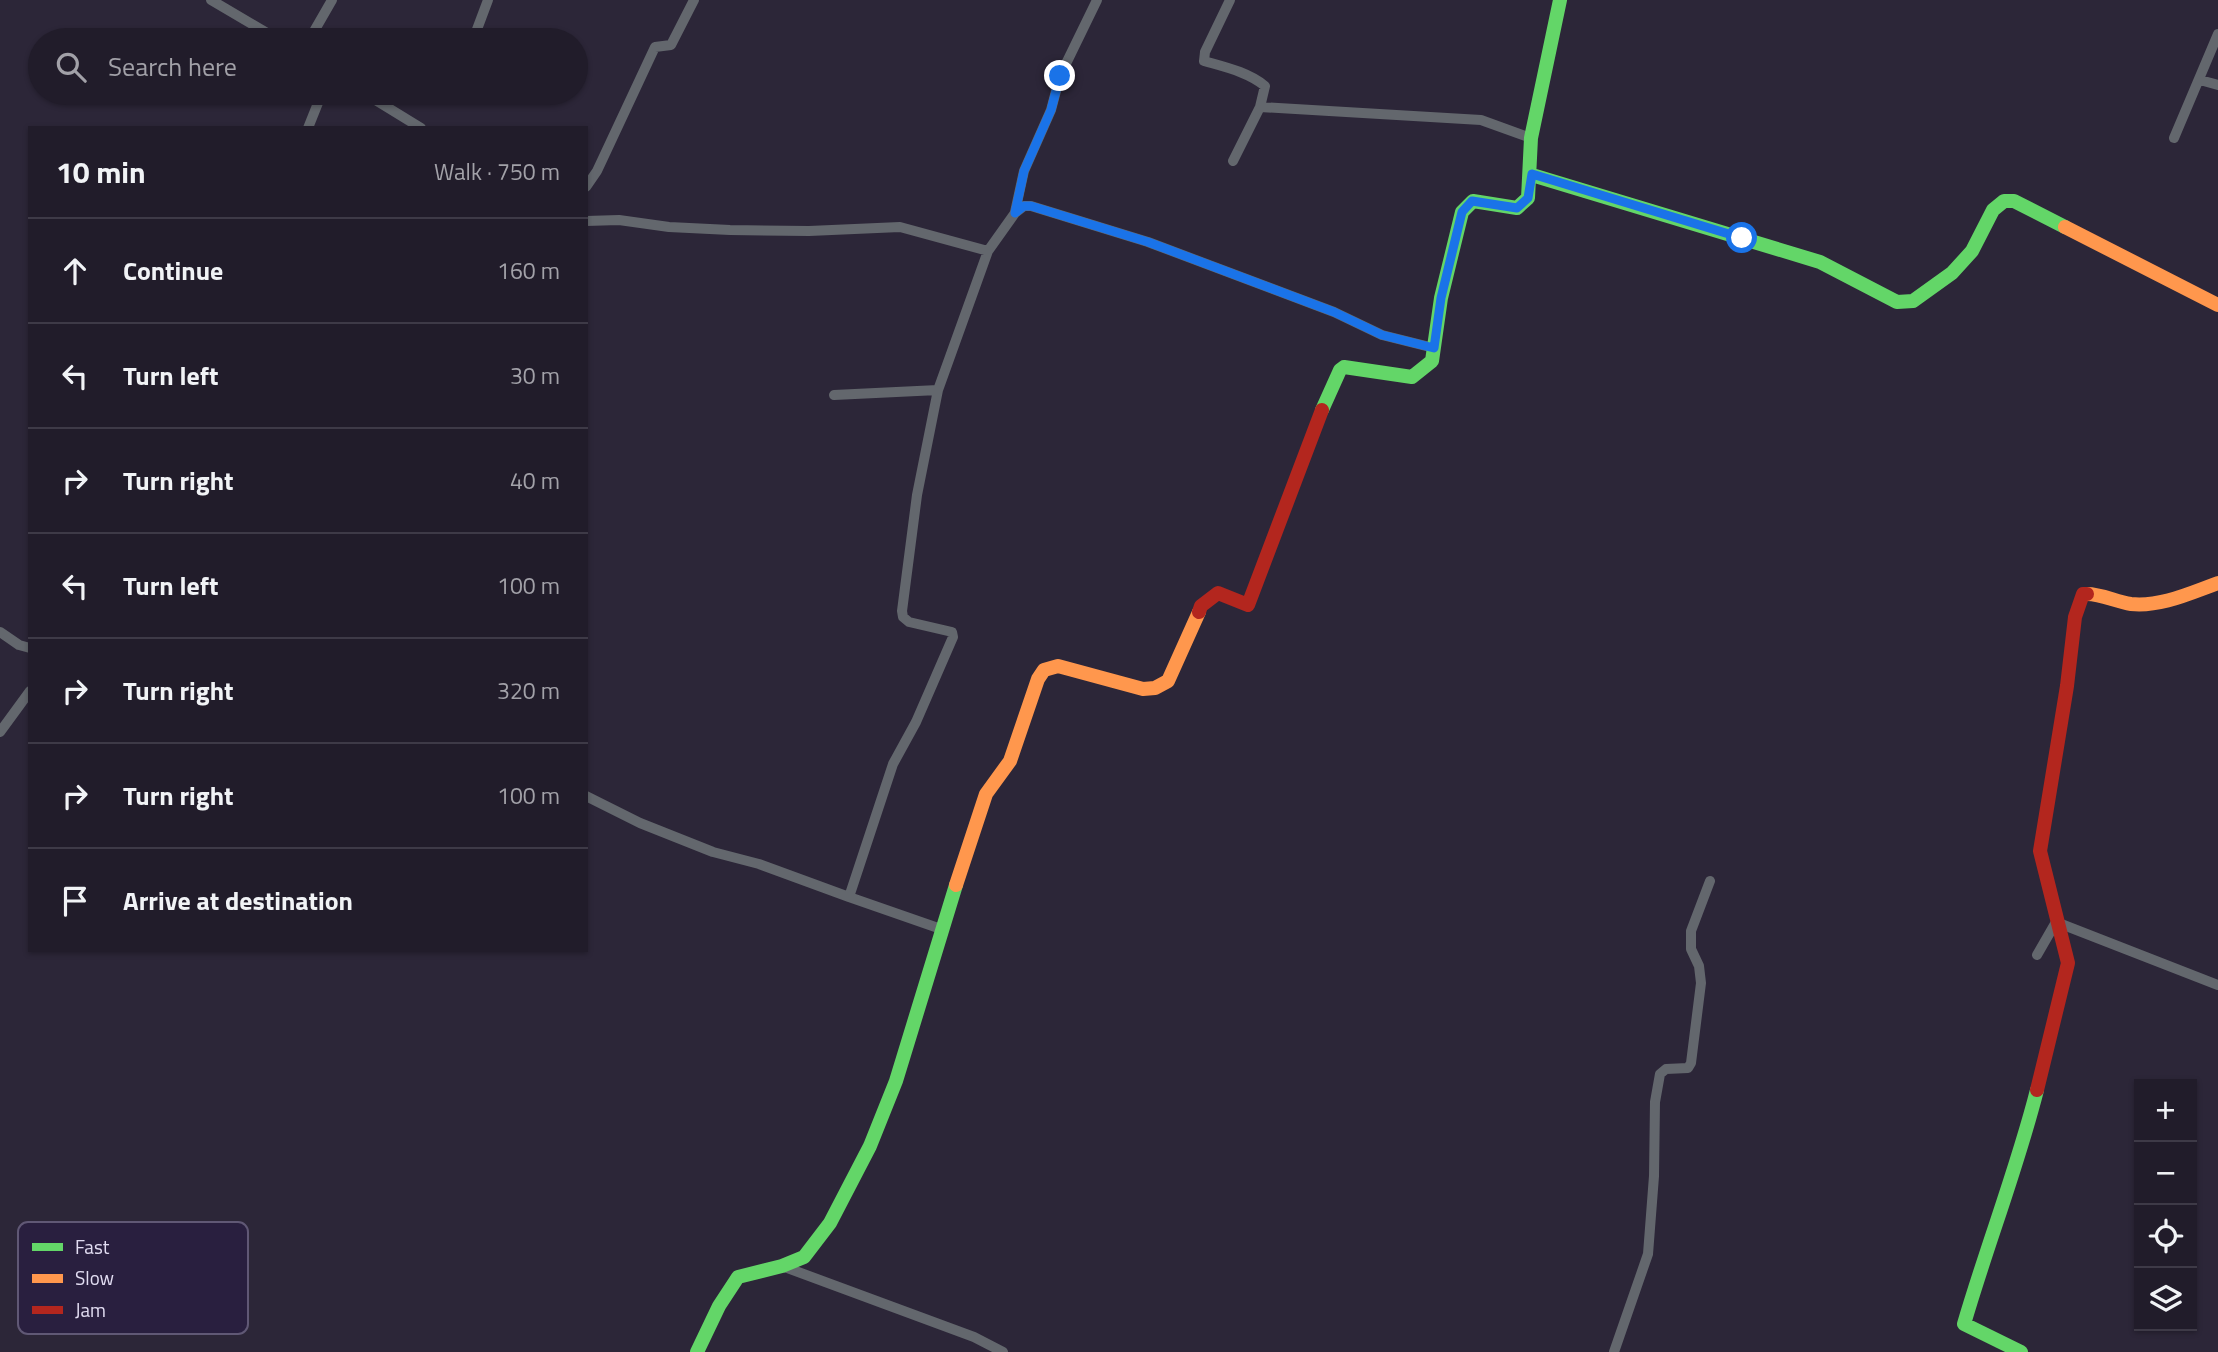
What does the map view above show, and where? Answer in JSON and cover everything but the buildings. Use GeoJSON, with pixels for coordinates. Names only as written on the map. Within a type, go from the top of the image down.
{"type":"FeatureCollection","features":[{"type":"Feature","properties":{"kind":"street"},"geometry":{"type":"LineString","coordinates":[[211,0],[259,28]]}},
{"type":"Feature","properties":{"kind":"street"},"geometry":{"type":"LineString","coordinates":[[316,28],[332,0]]}},
{"type":"Feature","properties":{"kind":"street"},"geometry":{"type":"LineString","coordinates":[[478,28],[488,0]]}},
{"type":"Feature","properties":{"kind":"street"},"geometry":{"type":"LineString","coordinates":[[588,184],[597,171],[655,47],[671,45],[694,0]]}},
{"type":"Feature","properties":{"kind":"street"},"geometry":{"type":"LineString","coordinates":[[1015,213],[1024,171],[1051,110],[1060,76],[1097,0]]}},
{"type":"Feature","properties":{"kind":"street"},"geometry":{"type":"LineString","coordinates":[[1230,0],[1205,52],[1204,61],[1231,68],[1259,80],[1265,86],[1259,107],[1233,161]]}},
{"type":"Feature","properties":{"kind":"street"},"geometry":{"type":"LineString","coordinates":[[697,1352],[719,1306],[738,1277],[782,1266],[804,1257],[830,1223],[870,1146],[896,1081],[941,929],[986,794],[1010,761],[1038,678],[1044,670],[1058,666],[1143,689],[1155,688],[1168,681],[1201,606],[1218,593],[1248,604],[1311,434],[1340,370],[1344,367],[1412,377],[1432,361],[1441,298],[1462,212],[1472,201],[1517,208],[1528,198],[1532,174],[1531,138],[1560,0]]}},
{"type":"Feature","properties":{"kind":"street"},"geometry":{"type":"LineString","coordinates":[[2174,138],[2218,34]]}},
{"type":"Feature","properties":{"kind":"street"},"geometry":{"type":"LineString","coordinates":[[2200,80],[2218,85]]}},
{"type":"Feature","properties":{"kind":"street"},"geometry":{"type":"LineString","coordinates":[[309,126],[317,105]]}},
{"type":"Feature","properties":{"kind":"street"},"geometry":{"type":"LineString","coordinates":[[392,105],[418,126]]}},
{"type":"Feature","properties":{"kind":"street"},"geometry":{"type":"LineString","coordinates":[[1259,107],[1481,120],[1531,138]]}},
{"type":"Feature","properties":{"kind":"street"},"geometry":{"type":"LineString","coordinates":[[1532,174],[1820,262],[1897,302],[1913,301],[1952,273],[1972,251],[1993,210],[2004,201],[2014,201],[2218,305]]}},
{"type":"Feature","properties":{"kind":"street"},"geometry":{"type":"LineString","coordinates":[[849,897],[893,764],[916,722],[953,637],[952,632],[909,622],[903,617],[916,495],[938,390],[988,251],[1015,213],[1024,206],[1031,206],[1148,242],[1334,312],[1382,335],[1434,348]]}},
{"type":"Feature","properties":{"kind":"street"},"geometry":{"type":"LineString","coordinates":[[588,221],[620,220],[669,227],[730,230],[809,231],[900,227],[988,251]]}},
{"type":"Feature","properties":{"kind":"street"},"geometry":{"type":"LineString","coordinates":[[834,395],[938,390]]}},
{"type":"Feature","properties":{"kind":"street"},"geometry":{"type":"LineString","coordinates":[[2021,1352],[1964,1324],[1984,1255],[2028,1130],[2068,963],[2039,851],[2067,686],[2075,617],[2083,594],[2091,593],[2127,604],[2156,604],[2218,583]]}},
{"type":"Feature","properties":{"kind":"street"},"geometry":{"type":"LineString","coordinates":[[0,632],[19,645],[28,647]]}},
{"type":"Feature","properties":{"kind":"street"},"geometry":{"type":"LineString","coordinates":[[0,732],[28,694]]}},
{"type":"Feature","properties":{"kind":"street"},"geometry":{"type":"LineString","coordinates":[[588,797],[640,823],[713,852],[759,864],[941,929]]}},
{"type":"Feature","properties":{"kind":"street"},"geometry":{"type":"LineString","coordinates":[[1614,1352],[1648,1254],[1654,1176],[1655,1102],[1660,1074],[1666,1069],[1688,1068],[1691,1063],[1701,983],[1699,966],[1691,949],[1691,931],[1710,881]]}},
{"type":"Feature","properties":{"kind":"street"},"geometry":{"type":"LineString","coordinates":[[2037,956],[2057,923]]}},
{"type":"Feature","properties":{"kind":"street"},"geometry":{"type":"LineString","coordinates":[[2057,923],[2218,985]]}},
{"type":"Feature","properties":{"kind":"street"},"geometry":{"type":"LineString","coordinates":[[782,1266],[974,1337],[1003,1352]]}},
{"type":"Feature","properties":{"kind":"traffic: fast"},"geometry":{"type":"LineString","coordinates":[[1322,410],[1340,370],[1344,367],[1412,377],[1432,361],[1441,298],[1462,212],[1473,201],[1517,208],[1528,198],[1531,138],[1560,0]]}},
{"type":"Feature","properties":{"kind":"traffic: fast"},"geometry":{"type":"LineString","coordinates":[[1532,175],[1820,262],[1897,302],[1913,301],[1952,273],[1972,251],[1993,210],[2004,201],[2014,201],[2065,227]]}},
{"type":"Feature","properties":{"kind":"traffic: fast"},"geometry":{"type":"LineString","coordinates":[[697,1352],[719,1306],[738,1277],[782,1266],[804,1257],[830,1223],[870,1146],[896,1081],[956,885]]}},
{"type":"Feature","properties":{"kind":"traffic: fast"},"geometry":{"type":"LineString","coordinates":[[2021,1352],[1964,1324],[2037,1090]]}},
{"type":"Feature","properties":{"kind":"traffic: slow"},"geometry":{"type":"LineString","coordinates":[[2065,227],[2218,305]]}},
{"type":"Feature","properties":{"kind":"traffic: slow"},"geometry":{"type":"LineString","coordinates":[[2087,594],[2142,604],[2175,598],[2218,583]]}},
{"type":"Feature","properties":{"kind":"traffic: slow"},"geometry":{"type":"LineString","coordinates":[[956,885],[986,794],[1010,761],[1038,679],[1044,670],[1058,666],[1143,689],[1155,688],[1168,681],[1199,612]]}},
{"type":"Feature","properties":{"kind":"traffic: jam"},"geometry":{"type":"LineString","coordinates":[[1199,612],[1201,606],[1218,593],[1248,605],[1322,410]]}},
{"type":"Feature","properties":{"kind":"traffic: jam"},"geometry":{"type":"LineString","coordinates":[[2037,1090],[2068,963],[2040,851],[2067,686],[2075,617],[2083,594],[2087,594]]}},
{"type":"Feature","properties":{"kind":"route"},"geometry":{"type":"LineString","coordinates":[[1060,76],[1051,110],[1024,171],[1015,213],[1024,206],[1031,206],[1148,242],[1334,312],[1382,335],[1434,348],[1441,298],[1462,212],[1472,201],[1517,208],[1528,198],[1532,174],[1742,238]]}}]}
